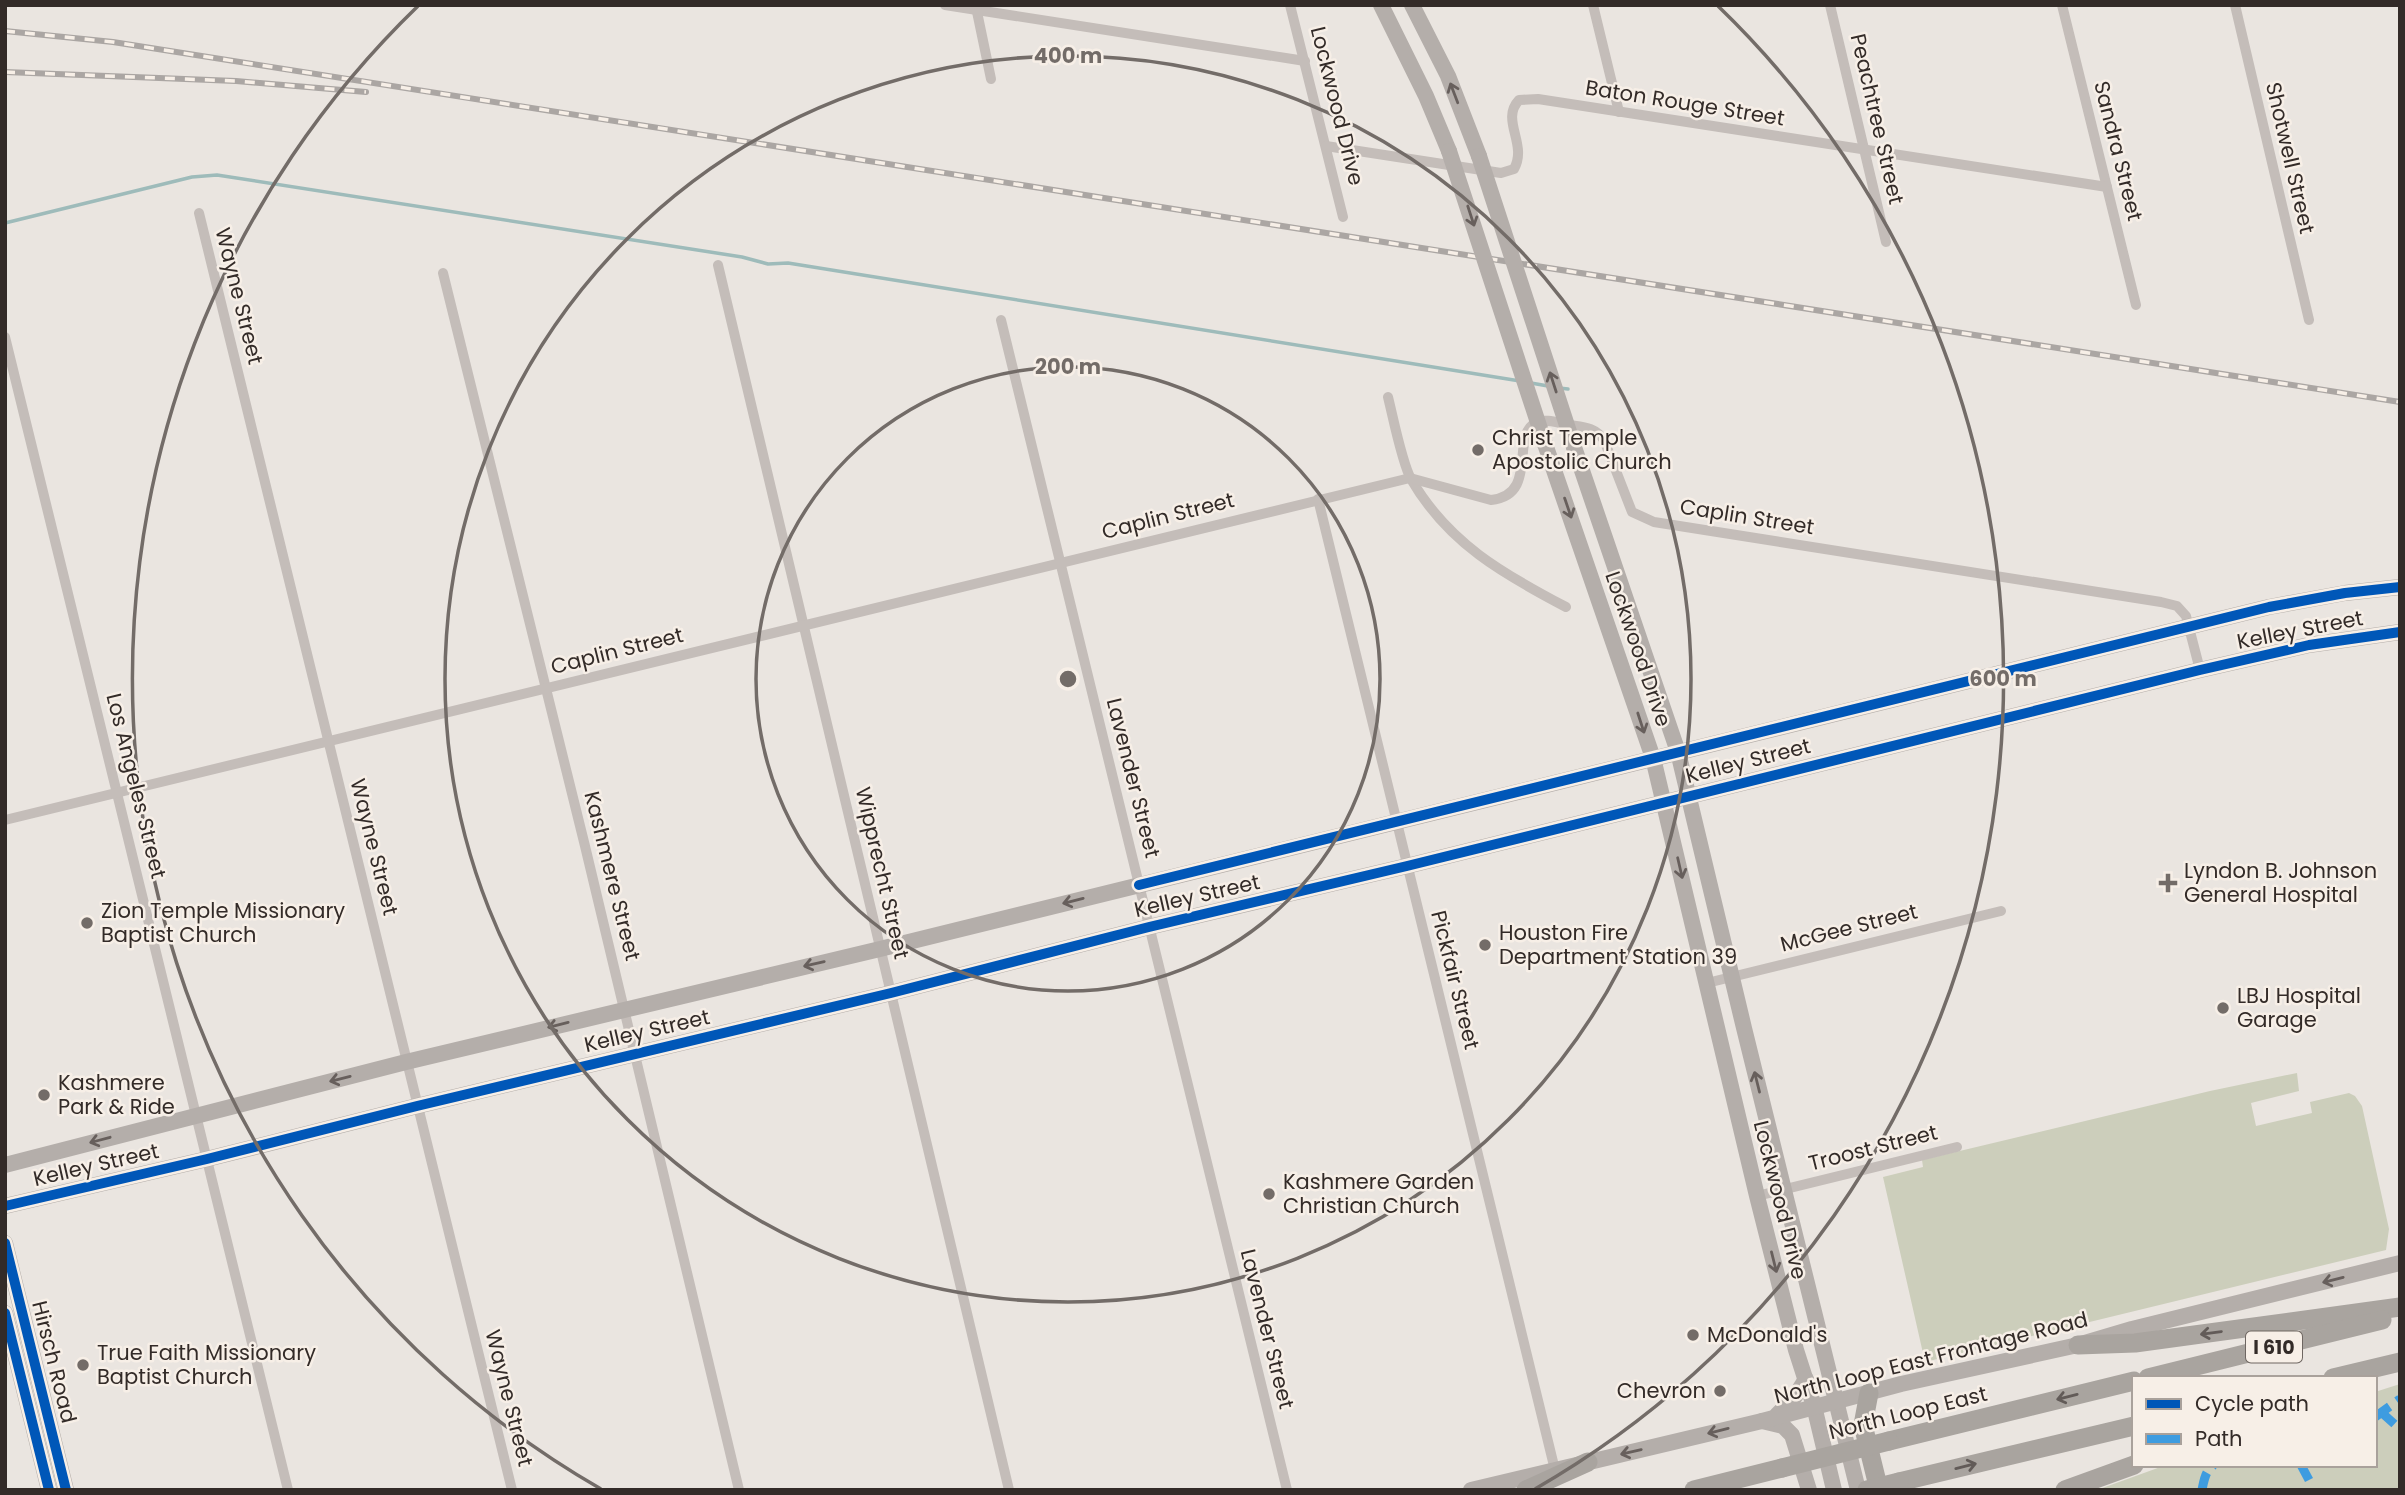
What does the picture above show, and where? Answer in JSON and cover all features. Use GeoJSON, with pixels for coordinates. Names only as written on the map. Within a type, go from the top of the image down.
{"type":"FeatureCollection","features":[{"type":"Feature","properties":{"kind":"highway"},"geometry":{"type":"LineString","coordinates":[[2078,1345],[2136,1343],[2400,1307]]}},
{"type":"Feature","properties":{"kind":"highway","name":"I 610"},"geometry":{"type":"LineString","coordinates":[[2156,1376],[2400,1316]]}},
{"type":"Feature","properties":{"kind":"highway"},"geometry":{"type":"LineString","coordinates":[[2342,1376],[2400,1363]]}},
{"type":"Feature","properties":{"kind":"highway"},"geometry":{"type":"LineString","coordinates":[[2367,1376],[2400,1363]]}},
{"type":"Feature","properties":{"kind":"highway","name":"North Loop East"},"geometry":{"type":"LineString","coordinates":[[1693,1490],[2132,1381]]}},
{"type":"Feature","properties":{"kind":"highway"},"geometry":{"type":"LineString","coordinates":[[1869,1393],[1863,1425],[1879,1490]]}},
{"type":"Feature","properties":{"kind":"highway"},"geometry":{"type":"LineString","coordinates":[[1867,1490],[2132,1426]]}},
{"type":"Feature","properties":{"kind":"highway"},"geometry":{"type":"LineString","coordinates":[[1526,1490],[1588,1462]]}},
{"type":"Feature","properties":{"kind":"highway"},"geometry":{"type":"LineString","coordinates":[[2065,1490],[2132,1466]]}},
{"type":"Feature","properties":{"kind":"main road","name":"Lockwood Drive"},"geometry":{"type":"LineString","coordinates":[[1381,5],[1450,151],[1545,444],[1653,758],[1757,1196],[1834,1490]]}},
{"type":"Feature","properties":{"kind":"main road","name":"Lockwood Drive"},"geometry":{"type":"LineString","coordinates":[[1412,5],[1448,76],[1479,156],[1678,752],[1858,1490]]}},
{"type":"Feature","properties":{"kind":"main road","name":"Kelley Street"},"geometry":{"type":"LineString","coordinates":[[5,1165],[406,1062],[880,949],[2190,626],[2322,597],[2400,587]]}},
{"type":"Feature","properties":{"kind":"main road","name":"Kelley Street"},"geometry":{"type":"LineString","coordinates":[[5,1206],[891,993],[1149,927],[1408,866],[2200,670],[2309,645],[2400,632]]}},
{"type":"Feature","properties":{"kind":"main road","name":"Hirsch Road"},"geometry":{"type":"LineString","coordinates":[[5,1243],[34,1393],[49,1490]]}},
{"type":"Feature","properties":{"kind":"main road","name":"North Loop East Frontage Road"},"geometry":{"type":"LineString","coordinates":[[1471,1490],[2078,1345],[2132,1329],[2400,1263]]}},
{"type":"Feature","properties":{"kind":"main road","name":"Hirsch Road"},"geometry":{"type":"LineString","coordinates":[[5,1313],[66,1490]]}},
{"type":"Feature","properties":{"kind":"main road"},"geometry":{"type":"LineString","coordinates":[[1768,1419],[1786,1408],[1806,1379]]}},
{"type":"Feature","properties":{"kind":"main road"},"geometry":{"type":"LineString","coordinates":[[1768,1419],[1783,1426],[1792,1435],[1809,1490]]}},
{"type":"Feature","properties":{"kind":"street"},"geometry":{"type":"LineString","coordinates":[[945,5],[1305,61]]}},
{"type":"Feature","properties":{"kind":"street","name":"Lockwood Drive"},"geometry":{"type":"LineString","coordinates":[[1290,5],[1343,217]]}},
{"type":"Feature","properties":{"kind":"street"},"geometry":{"type":"LineString","coordinates":[[1593,5],[1619,112]]}},
{"type":"Feature","properties":{"kind":"street","name":"Peachtree Street"},"geometry":{"type":"LineString","coordinates":[[1830,5],[1886,242]]}},
{"type":"Feature","properties":{"kind":"street","name":"Sandra Street"},"geometry":{"type":"LineString","coordinates":[[2063,5],[2136,305]]}},
{"type":"Feature","properties":{"kind":"street","name":"Shotwell Street"},"geometry":{"type":"LineString","coordinates":[[2235,5],[2309,320]]}},
{"type":"Feature","properties":{"kind":"street"},"geometry":{"type":"LineString","coordinates":[[976,8],[991,79]]}},
{"type":"Feature","properties":{"kind":"street","name":"Baton Rouge Street"},"geometry":{"type":"LineString","coordinates":[[1326,146],[1501,173],[1514,169],[1519,160],[1520,151],[1511,115],[1513,107],[1519,100],[1538,99],[2107,187]]}},
{"type":"Feature","properties":{"kind":"street","name":"Wayne Street"},"geometry":{"type":"LineString","coordinates":[[199,213],[512,1490]]}},
{"type":"Feature","properties":{"kind":"street","name":"Wipprecht Street"},"geometry":{"type":"LineString","coordinates":[[718,265],[1009,1490]]}},
{"type":"Feature","properties":{"kind":"street","name":"Kashmere Street"},"geometry":{"type":"LineString","coordinates":[[443,273],[547,688],[739,1490]]}},
{"type":"Feature","properties":{"kind":"street","name":"Lavender Street"},"geometry":{"type":"LineString","coordinates":[[1002,320],[1287,1490]]}},
{"type":"Feature","properties":{"kind":"street","name":"Los Angeles Street"},"geometry":{"type":"LineString","coordinates":[[5,337],[288,1490]]}},
{"type":"Feature","properties":{"kind":"street"},"geometry":{"type":"LineString","coordinates":[[1388,397],[1410,478],[1447,527],[1472,551],[1510,578],[1566,607]]}},
{"type":"Feature","properties":{"kind":"street","name":"Caplin Street"},"geometry":{"type":"LineString","coordinates":[[5,820],[1410,478],[1491,500],[1498,499],[1510,494],[1518,483],[1526,438],[1535,423],[1542,421],[1589,428],[1598,432],[1604,440],[1632,512],[1654,522],[2161,602],[2177,606],[2183,611],[2190,626]]}},
{"type":"Feature","properties":{"kind":"street","name":"Pickfair Street"},"geometry":{"type":"LineString","coordinates":[[1318,499],[1555,1469]]}},
{"type":"Feature","properties":{"kind":"street"},"geometry":{"type":"LineString","coordinates":[[2190,626],[2200,670]]}},
{"type":"Feature","properties":{"kind":"street","name":"McGee Street"},"geometry":{"type":"LineString","coordinates":[[1707,983],[2001,911]]}},
{"type":"Feature","properties":{"kind":"street","name":"Troost Street"},"geometry":{"type":"LineString","coordinates":[[1757,1196],[1957,1147]]}},
{"type":"Feature","properties":{"kind":"green space"},"geometry":{"type":"Polygon","coordinates":[[[2297,1073],[2299,1091],[2251,1103],[2256,1126],[2312,1113],[2310,1102],[2349,1093],[2355,1096],[2362,1106],[2389,1229],[2386,1250],[1925,1362],[1883,1177],[1923,1167],[1922,1160],[2210,1091],[2297,1073]]]}},
{"type":"Feature","properties":{"kind":"green space"},"geometry":{"type":"Polygon","coordinates":[[[2400,1384],[2400,1490],[2097,1490],[2160,1467],[2377,1467],[2377,1391],[2400,1384]]]}},
{"type":"Feature","properties":{"kind":"waterway"},"geometry":{"type":"LineString","coordinates":[[5,223],[192,177],[217,175],[742,257],[768,264],[788,263],[1520,381]]}},
{"type":"Feature","properties":{"kind":"waterway"},"geometry":{"type":"LineString","coordinates":[[1531,383],[1548,386]]}},
{"type":"Feature","properties":{"kind":"waterway"},"geometry":{"type":"LineString","coordinates":[[1559,388],[1568,389]]}},
{"type":"Feature","properties":{"kind":"railway"},"geometry":{"type":"LineString","coordinates":[[5,31],[113,42],[2400,402]]}},
{"type":"Feature","properties":{"kind":"railway"},"geometry":{"type":"LineString","coordinates":[[5,72],[236,81],[366,92]]}},
{"type":"Feature","properties":{"kind":"marked path"},"geometry":{"type":"LineString","coordinates":[[2377,1416],[2400,1399]]}},
{"type":"Feature","properties":{"kind":"marked path"},"geometry":{"type":"LineString","coordinates":[[2381,1412],[2400,1429]]}},
{"type":"Feature","properties":{"kind":"marked path"},"geometry":{"type":"LineString","coordinates":[[2202,1490],[2204,1479],[2211,1467]]}},
{"type":"Feature","properties":{"kind":"marked path"},"geometry":{"type":"LineString","coordinates":[[2302,1467],[2309,1480]]}},
{"type":"Feature","properties":{"kind":"cycle path"},"geometry":{"type":"LineString","coordinates":[[1139,885],[2269,607],[2345,593],[2400,587]]}},
{"type":"Feature","properties":{"kind":"cycle path"},"geometry":{"type":"LineString","coordinates":[[5,1206],[891,993],[1149,927],[2200,670],[2309,645],[2400,632]]}},
{"type":"Feature","properties":{"kind":"cycle path"},"geometry":{"type":"LineString","coordinates":[[5,1243],[66,1490]]}},
{"type":"Feature","properties":{"kind":"cycle path"},"geometry":{"type":"LineString","coordinates":[[5,1313],[49,1490]]}},
{"type":"Feature","properties":{"kind":"place","name":"Christ Temple Apostolic Church"},"geometry":{"type":"Point","coordinates":[1478,450]}},
{"type":"Feature","properties":{"kind":"place","name":"Lyndon B. Johnson General Hospital"},"geometry":{"type":"Point","coordinates":[2168,883]}},
{"type":"Feature","properties":{"kind":"place","name":"Zion Temple Missionary Baptist Church"},"geometry":{"type":"Point","coordinates":[87,923]}},
{"type":"Feature","properties":{"kind":"place","name":"Houston Fire Department Station 39"},"geometry":{"type":"Point","coordinates":[1485,945]}},
{"type":"Feature","properties":{"kind":"place","name":"LBJ Hospital Garage"},"geometry":{"type":"Point","coordinates":[2223,1008]}},
{"type":"Feature","properties":{"kind":"place","name":"Kashmere Park & Ride"},"geometry":{"type":"Point","coordinates":[44,1095]}},
{"type":"Feature","properties":{"kind":"place","name":"Kashmere Garden Christian Church"},"geometry":{"type":"Point","coordinates":[1269,1194]}},
{"type":"Feature","properties":{"kind":"place","name":"McDonald's"},"geometry":{"type":"Point","coordinates":[1693,1335]}},
{"type":"Feature","properties":{"kind":"place","name":"True Faith Missionary Baptist Church"},"geometry":{"type":"Point","coordinates":[83,1365]}},
{"type":"Feature","properties":{"kind":"place","name":"Chevron"},"geometry":{"type":"Point","coordinates":[1720,1391]}}]}
